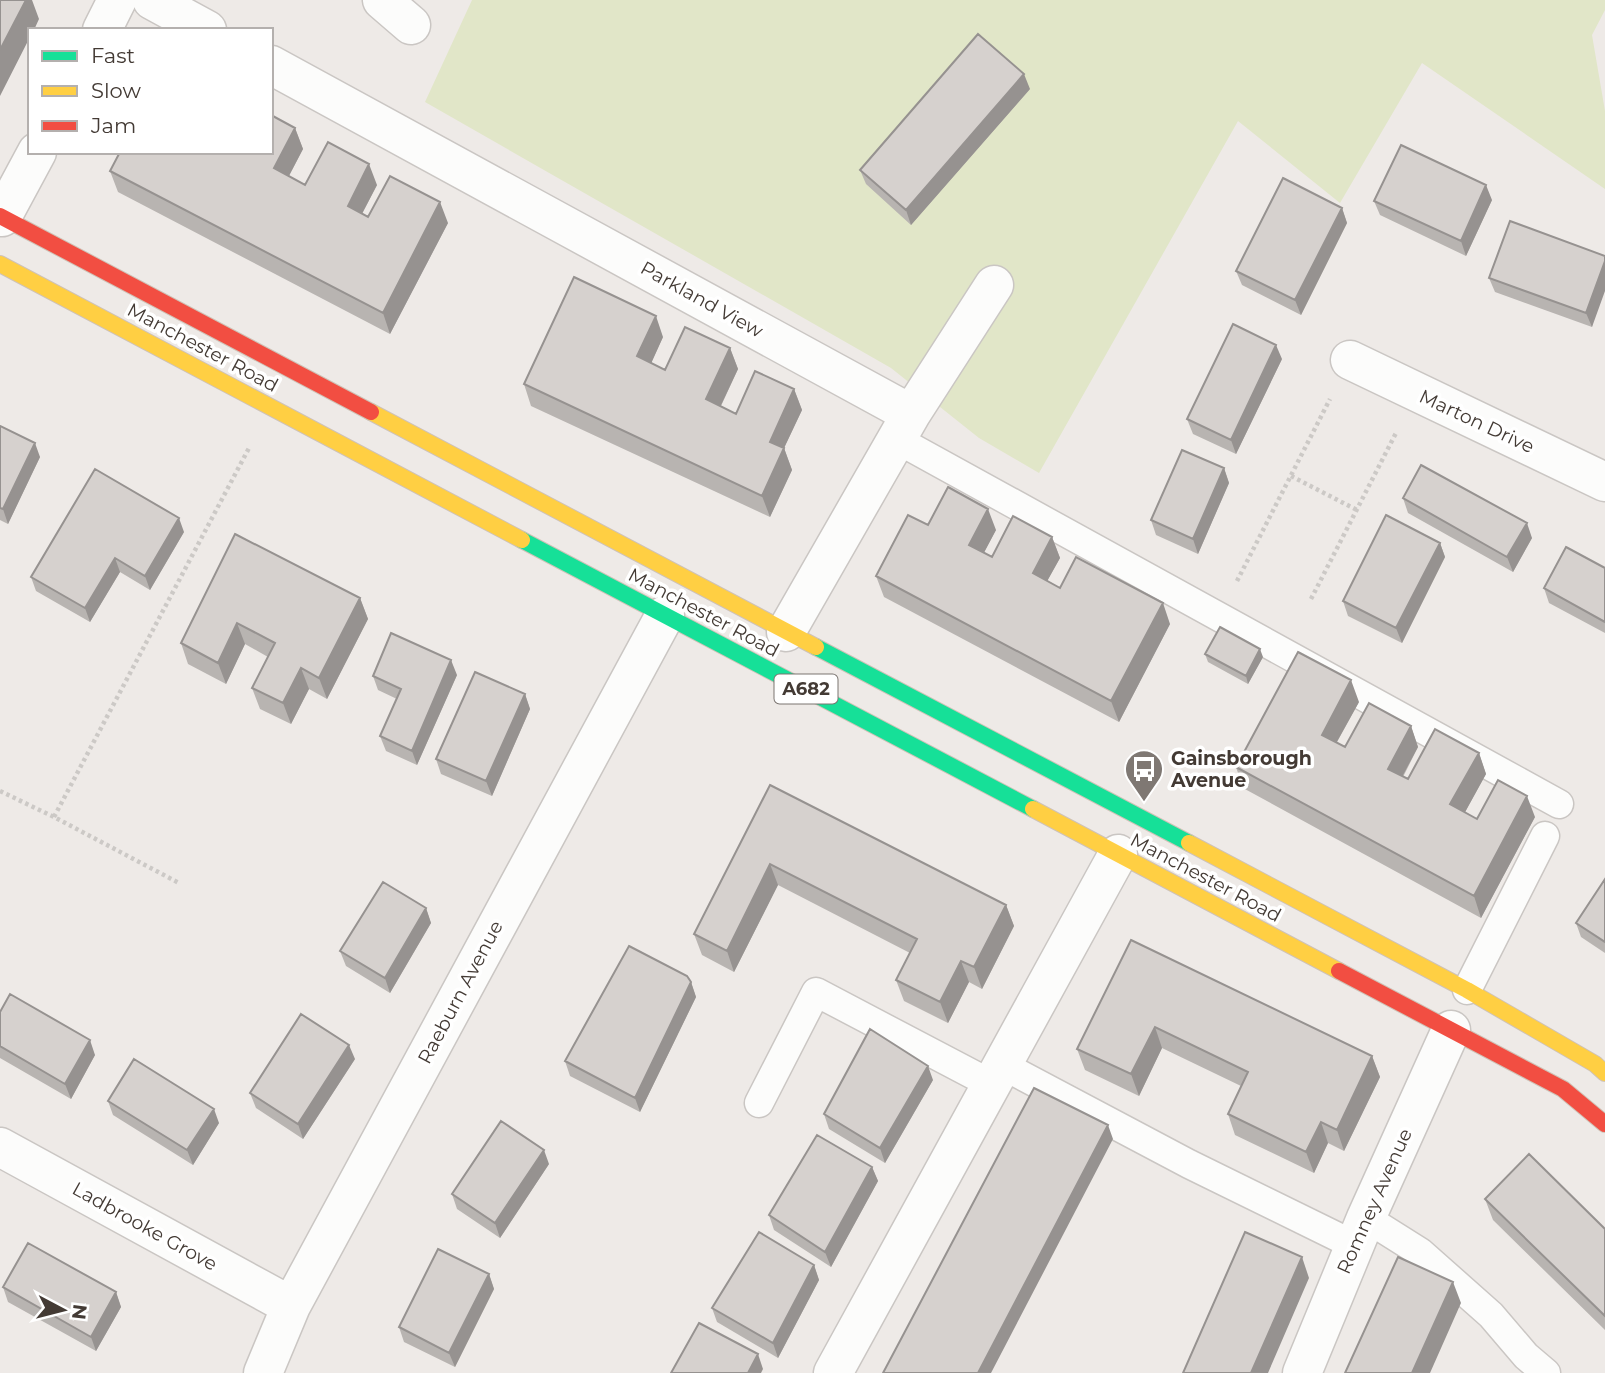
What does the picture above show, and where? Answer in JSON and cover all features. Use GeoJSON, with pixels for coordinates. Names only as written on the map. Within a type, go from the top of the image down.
{"type":"FeatureCollection","features":[{"type":"Feature","properties":{"kind":"main road","name":"Manchester Road"},"geometry":{"type":"LineString","coordinates":[[1,218],[682,576],[776,650],[1118,854],[1458,1012],[1595,1064],[1605,1073]]}},
{"type":"Feature","properties":{"kind":"main road","name":"Manchester Road"},"geometry":{"type":"LineString","coordinates":[[0,264],[665,615],[776,650],[1137,816],[1458,1012],[1563,1089],[1605,1124]]}},
{"type":"Feature","properties":{"kind":"main road"},"geometry":{"type":"LineString","coordinates":[[401,476],[422,439]]}},
{"type":"Feature","properties":{"kind":"main road"},"geometry":{"type":"LineString","coordinates":[[665,615],[682,576]]}},
{"type":"Feature","properties":{"kind":"main road"},"geometry":{"type":"LineString","coordinates":[[1118,854],[1137,816]]}},
{"type":"Feature","properties":{"kind":"street"},"geometry":{"type":"LineString","coordinates":[[103,28],[117,0]]}},
{"type":"Feature","properties":{"kind":"street"},"geometry":{"type":"LineString","coordinates":[[152,0],[203,28]]}},
{"type":"Feature","properties":{"kind":"street"},"geometry":{"type":"LineString","coordinates":[[382,0],[411,25]]}},
{"type":"Feature","properties":{"kind":"street","name":"Parkland View"},"geometry":{"type":"LineString","coordinates":[[273,66],[904,426]]}},
{"type":"Feature","properties":{"kind":"street"},"geometry":{"type":"LineString","coordinates":[[1,218],[36,154]]}},
{"type":"Feature","properties":{"kind":"street"},"geometry":{"type":"LineString","coordinates":[[776,650],[904,426],[994,285]]}},
{"type":"Feature","properties":{"kind":"street","name":"Marton Drive"},"geometry":{"type":"LineString","coordinates":[[1350,360],[1605,482]]}},
{"type":"Feature","properties":{"kind":"street","name":"Raeburn Avenue"},"geometry":{"type":"LineString","coordinates":[[263,1373],[290,1306],[665,615]]}},
{"type":"Feature","properties":{"kind":"street"},"geometry":{"type":"LineString","coordinates":[[834,1373],[1118,854]]}},
{"type":"Feature","properties":{"kind":"street","name":"Romney Avenue"},"geometry":{"type":"LineString","coordinates":[[1302,1373],[1360,1231],[1458,1012]]}},
{"type":"Feature","properties":{"kind":"street","name":"Ladbrooke Grove"},"geometry":{"type":"LineString","coordinates":[[0,1147],[290,1306]]}},
{"type":"Feature","properties":{"kind":"lane"},"geometry":{"type":"LineString","coordinates":[[904,426],[1220,616],[1559,804]]}},
{"type":"Feature","properties":{"kind":"lane"},"geometry":{"type":"LineString","coordinates":[[1458,1012],[1545,836]]}},
{"type":"Feature","properties":{"kind":"lane"},"geometry":{"type":"LineString","coordinates":[[759,1104],[816,992],[1189,1164],[1420,1252],[1491,1315],[1530,1367]]}},
{"type":"Feature","properties":{"kind":"path"},"geometry":{"type":"LineString","coordinates":[[1220,616],[1350,360]]}},
{"type":"Feature","properties":{"kind":"path"},"geometry":{"type":"LineString","coordinates":[[1311,598],[1417,393]]}},
{"type":"Feature","properties":{"kind":"path"},"geometry":{"type":"LineString","coordinates":[[54,817],[271,407]]}},
{"type":"Feature","properties":{"kind":"path"},"geometry":{"type":"LineString","coordinates":[[1291,476],[1357,510]]}},
{"type":"Feature","properties":{"kind":"path"},"geometry":{"type":"LineString","coordinates":[[0,791],[179,883]]}},
{"type":"Feature","properties":{"kind":"green space"},"geometry":{"type":"Polygon","coordinates":[[[472,0],[1605,0],[1605,10],[1592,35],[1605,111],[1605,189],[1422,63],[1340,203],[1238,121],[1039,473],[979,438],[891,368],[425,102],[472,0]]]}},
{"type":"Feature","properties":{"kind":"building"},"geometry":{"type":"Polygon","coordinates":[[[0,0],[26,0],[0,50],[0,0]]]}},
{"type":"Feature","properties":{"kind":"building"},"geometry":{"type":"Polygon","coordinates":[[[978,34],[1024,74],[906,210],[860,170],[978,34]]]}},
{"type":"Feature","properties":{"kind":"building"},"geometry":{"type":"Polygon","coordinates":[[[273,116],[295,128],[274,168],[305,185],[328,142],[369,164],[348,206],[368,217],[390,176],[440,202],[383,313],[110,171],[119,154],[273,154],[273,116]]]}},
{"type":"Feature","properties":{"kind":"building"},"geometry":{"type":"Polygon","coordinates":[[[1401,145],[1486,185],[1461,241],[1374,201],[1401,145]]]}},
{"type":"Feature","properties":{"kind":"building"},"geometry":{"type":"Polygon","coordinates":[[[1283,178],[1342,208],[1295,300],[1236,271],[1283,178]]]}},
{"type":"Feature","properties":{"kind":"building"},"geometry":{"type":"Polygon","coordinates":[[[1510,221],[1605,256],[1586,313],[1489,278],[1510,221]]]}},
{"type":"Feature","properties":{"kind":"building"},"geometry":{"type":"Polygon","coordinates":[[[574,277],[656,316],[637,356],[665,370],[685,327],[730,348],[706,399],[736,414],[755,371],[794,389],[770,442],[784,448],[762,496],[524,384],[574,277]]]}},
{"type":"Feature","properties":{"kind":"building"},"geometry":{"type":"Polygon","coordinates":[[[1233,324],[1276,345],[1231,440],[1187,419],[1233,324]]]}},
{"type":"Feature","properties":{"kind":"building"},"geometry":{"type":"Polygon","coordinates":[[[0,426],[35,443],[3,509],[0,508],[0,426]]]}},
{"type":"Feature","properties":{"kind":"building"},"geometry":{"type":"Polygon","coordinates":[[[1182,450],[1224,468],[1193,539],[1151,520],[1182,450]]]}},
{"type":"Feature","properties":{"kind":"building"},"geometry":{"type":"Polygon","coordinates":[[[1421,465],[1527,523],[1507,557],[1403,498],[1421,465]]]}},
{"type":"Feature","properties":{"kind":"building"},"geometry":{"type":"Polygon","coordinates":[[[95,469],[179,518],[145,576],[115,558],[85,608],[31,577],[95,469]]]}},
{"type":"Feature","properties":{"kind":"building"},"geometry":{"type":"Polygon","coordinates":[[[948,487],[988,509],[969,545],[992,557],[1013,516],[1052,537],[1033,573],[1060,588],[1076,557],[1163,603],[1111,701],[876,576],[908,515],[928,525],[948,487]]]}},
{"type":"Feature","properties":{"kind":"building"},"geometry":{"type":"Polygon","coordinates":[[[1386,515],[1440,543],[1396,628],[1343,601],[1386,515]]]}},
{"type":"Feature","properties":{"kind":"building"},"geometry":{"type":"Polygon","coordinates":[[[235,534],[360,598],[319,678],[301,668],[283,703],[252,688],[275,643],[237,623],[218,663],[181,643],[235,534]]]}},
{"type":"Feature","properties":{"kind":"building"},"geometry":{"type":"Polygon","coordinates":[[[1566,547],[1605,568],[1605,622],[1544,588],[1566,547]]]}},
{"type":"Feature","properties":{"kind":"building"},"geometry":{"type":"Polygon","coordinates":[[[1220,627],[1260,649],[1246,676],[1205,654],[1220,627]]]}},
{"type":"Feature","properties":{"kind":"building"},"geometry":{"type":"Polygon","coordinates":[[[391,633],[451,660],[412,751],[380,736],[401,689],[373,676],[391,633]]]}},
{"type":"Feature","properties":{"kind":"building"},"geometry":{"type":"Polygon","coordinates":[[[1298,652],[1351,680],[1322,735],[1345,747],[1369,703],[1411,726],[1388,769],[1408,779],[1435,729],[1479,753],[1450,804],[1477,819],[1498,780],[1527,796],[1474,896],[1236,767],[1298,652]]]}},
{"type":"Feature","properties":{"kind":"building"},"geometry":{"type":"Polygon","coordinates":[[[475,672],[525,694],[486,781],[436,759],[475,672]]]}},
{"type":"Feature","properties":{"kind":"building"},"geometry":{"type":"Polygon","coordinates":[[[770,785],[1006,905],[974,967],[961,961],[940,1002],[896,980],[917,939],[770,864],[727,951],[694,934],[770,785]]]}},
{"type":"Feature","properties":{"kind":"building"},"geometry":{"type":"Polygon","coordinates":[[[1605,879],[1605,942],[1576,923],[1605,879]]]}},
{"type":"Feature","properties":{"kind":"building"},"geometry":{"type":"Polygon","coordinates":[[[383,882],[426,908],[385,978],[340,951],[383,882]]]}},
{"type":"Feature","properties":{"kind":"building"},"geometry":{"type":"Polygon","coordinates":[[[1131,940],[1372,1056],[1337,1130],[1321,1122],[1306,1152],[1228,1114],[1248,1072],[1155,1027],[1131,1074],[1077,1049],[1131,940]]]}},
{"type":"Feature","properties":{"kind":"building"},"geometry":{"type":"Polygon","coordinates":[[[629,946],[687,976],[691,982],[635,1098],[565,1061],[629,946]]]}},
{"type":"Feature","properties":{"kind":"building"},"geometry":{"type":"Polygon","coordinates":[[[10,994],[90,1040],[65,1084],[0,1046],[0,1012],[10,994]]]}},
{"type":"Feature","properties":{"kind":"building"},"geometry":{"type":"Polygon","coordinates":[[[301,1014],[349,1045],[298,1124],[250,1093],[301,1014]]]}},
{"type":"Feature","properties":{"kind":"building"},"geometry":{"type":"Polygon","coordinates":[[[870,1029],[928,1066],[880,1148],[824,1114],[870,1029]]]}},
{"type":"Feature","properties":{"kind":"building"},"geometry":{"type":"Polygon","coordinates":[[[134,1059],[214,1109],[187,1150],[108,1101],[134,1059]]]}},
{"type":"Feature","properties":{"kind":"building"},"geometry":{"type":"Polygon","coordinates":[[[1034,1088],[1108,1125],[978,1373],[883,1373],[1034,1088]]]}},
{"type":"Feature","properties":{"kind":"building"},"geometry":{"type":"Polygon","coordinates":[[[501,1121],[544,1150],[495,1223],[452,1194],[501,1121]]]}},
{"type":"Feature","properties":{"kind":"building"},"geometry":{"type":"Polygon","coordinates":[[[817,1135],[872,1167],[825,1252],[769,1215],[817,1135]]]}},
{"type":"Feature","properties":{"kind":"building"},"geometry":{"type":"Polygon","coordinates":[[[1529,1154],[1605,1229],[1605,1316],[1485,1199],[1529,1154]]]}},
{"type":"Feature","properties":{"kind":"building"},"geometry":{"type":"Polygon","coordinates":[[[759,1232],[814,1265],[773,1343],[712,1308],[759,1232]]]}},
{"type":"Feature","properties":{"kind":"building"},"geometry":{"type":"Polygon","coordinates":[[[1245,1232],[1302,1257],[1251,1373],[1183,1373],[1245,1232]]]}},
{"type":"Feature","properties":{"kind":"building"},"geometry":{"type":"Polygon","coordinates":[[[28,1243],[116,1292],[91,1337],[3,1287],[28,1243]]]}},
{"type":"Feature","properties":{"kind":"building"},"geometry":{"type":"Polygon","coordinates":[[[438,1249],[489,1274],[449,1353],[399,1327],[438,1249]]]}},
{"type":"Feature","properties":{"kind":"building"},"geometry":{"type":"Polygon","coordinates":[[[1398,1257],[1453,1282],[1412,1373],[1345,1373],[1398,1257]]]}},
{"type":"Feature","properties":{"kind":"building"},"geometry":{"type":"Polygon","coordinates":[[[699,1323],[758,1354],[748,1373],[671,1373],[699,1323]]]}},
{"type":"Feature","properties":{"kind":"traffic: fast"},"geometry":{"type":"LineString","coordinates":[[522,540],[1033,809]]}},
{"type":"Feature","properties":{"kind":"traffic: fast"},"geometry":{"type":"LineString","coordinates":[[816,647],[1189,843]]}},
{"type":"Feature","properties":{"kind":"traffic: slow"},"geometry":{"type":"LineString","coordinates":[[0,264],[522,540]]}},
{"type":"Feature","properties":{"kind":"traffic: slow"},"geometry":{"type":"LineString","coordinates":[[371,412],[816,647]]}},
{"type":"Feature","properties":{"kind":"traffic: slow"},"geometry":{"type":"LineString","coordinates":[[1033,809],[1339,971]]}},
{"type":"Feature","properties":{"kind":"traffic: slow"},"geometry":{"type":"LineString","coordinates":[[1189,843],[1467,990],[1595,1064],[1605,1073]]}},
{"type":"Feature","properties":{"kind":"traffic: jam"},"geometry":{"type":"LineString","coordinates":[[0,216],[371,412]]}},
{"type":"Feature","properties":{"kind":"traffic: jam"},"geometry":{"type":"LineString","coordinates":[[1339,971],[1563,1089],[1605,1124]]}},
{"type":"Feature","properties":{"kind":"place","name":"Gainsborough Avenue"},"geometry":{"type":"Point","coordinates":[1144,803]}}]}
